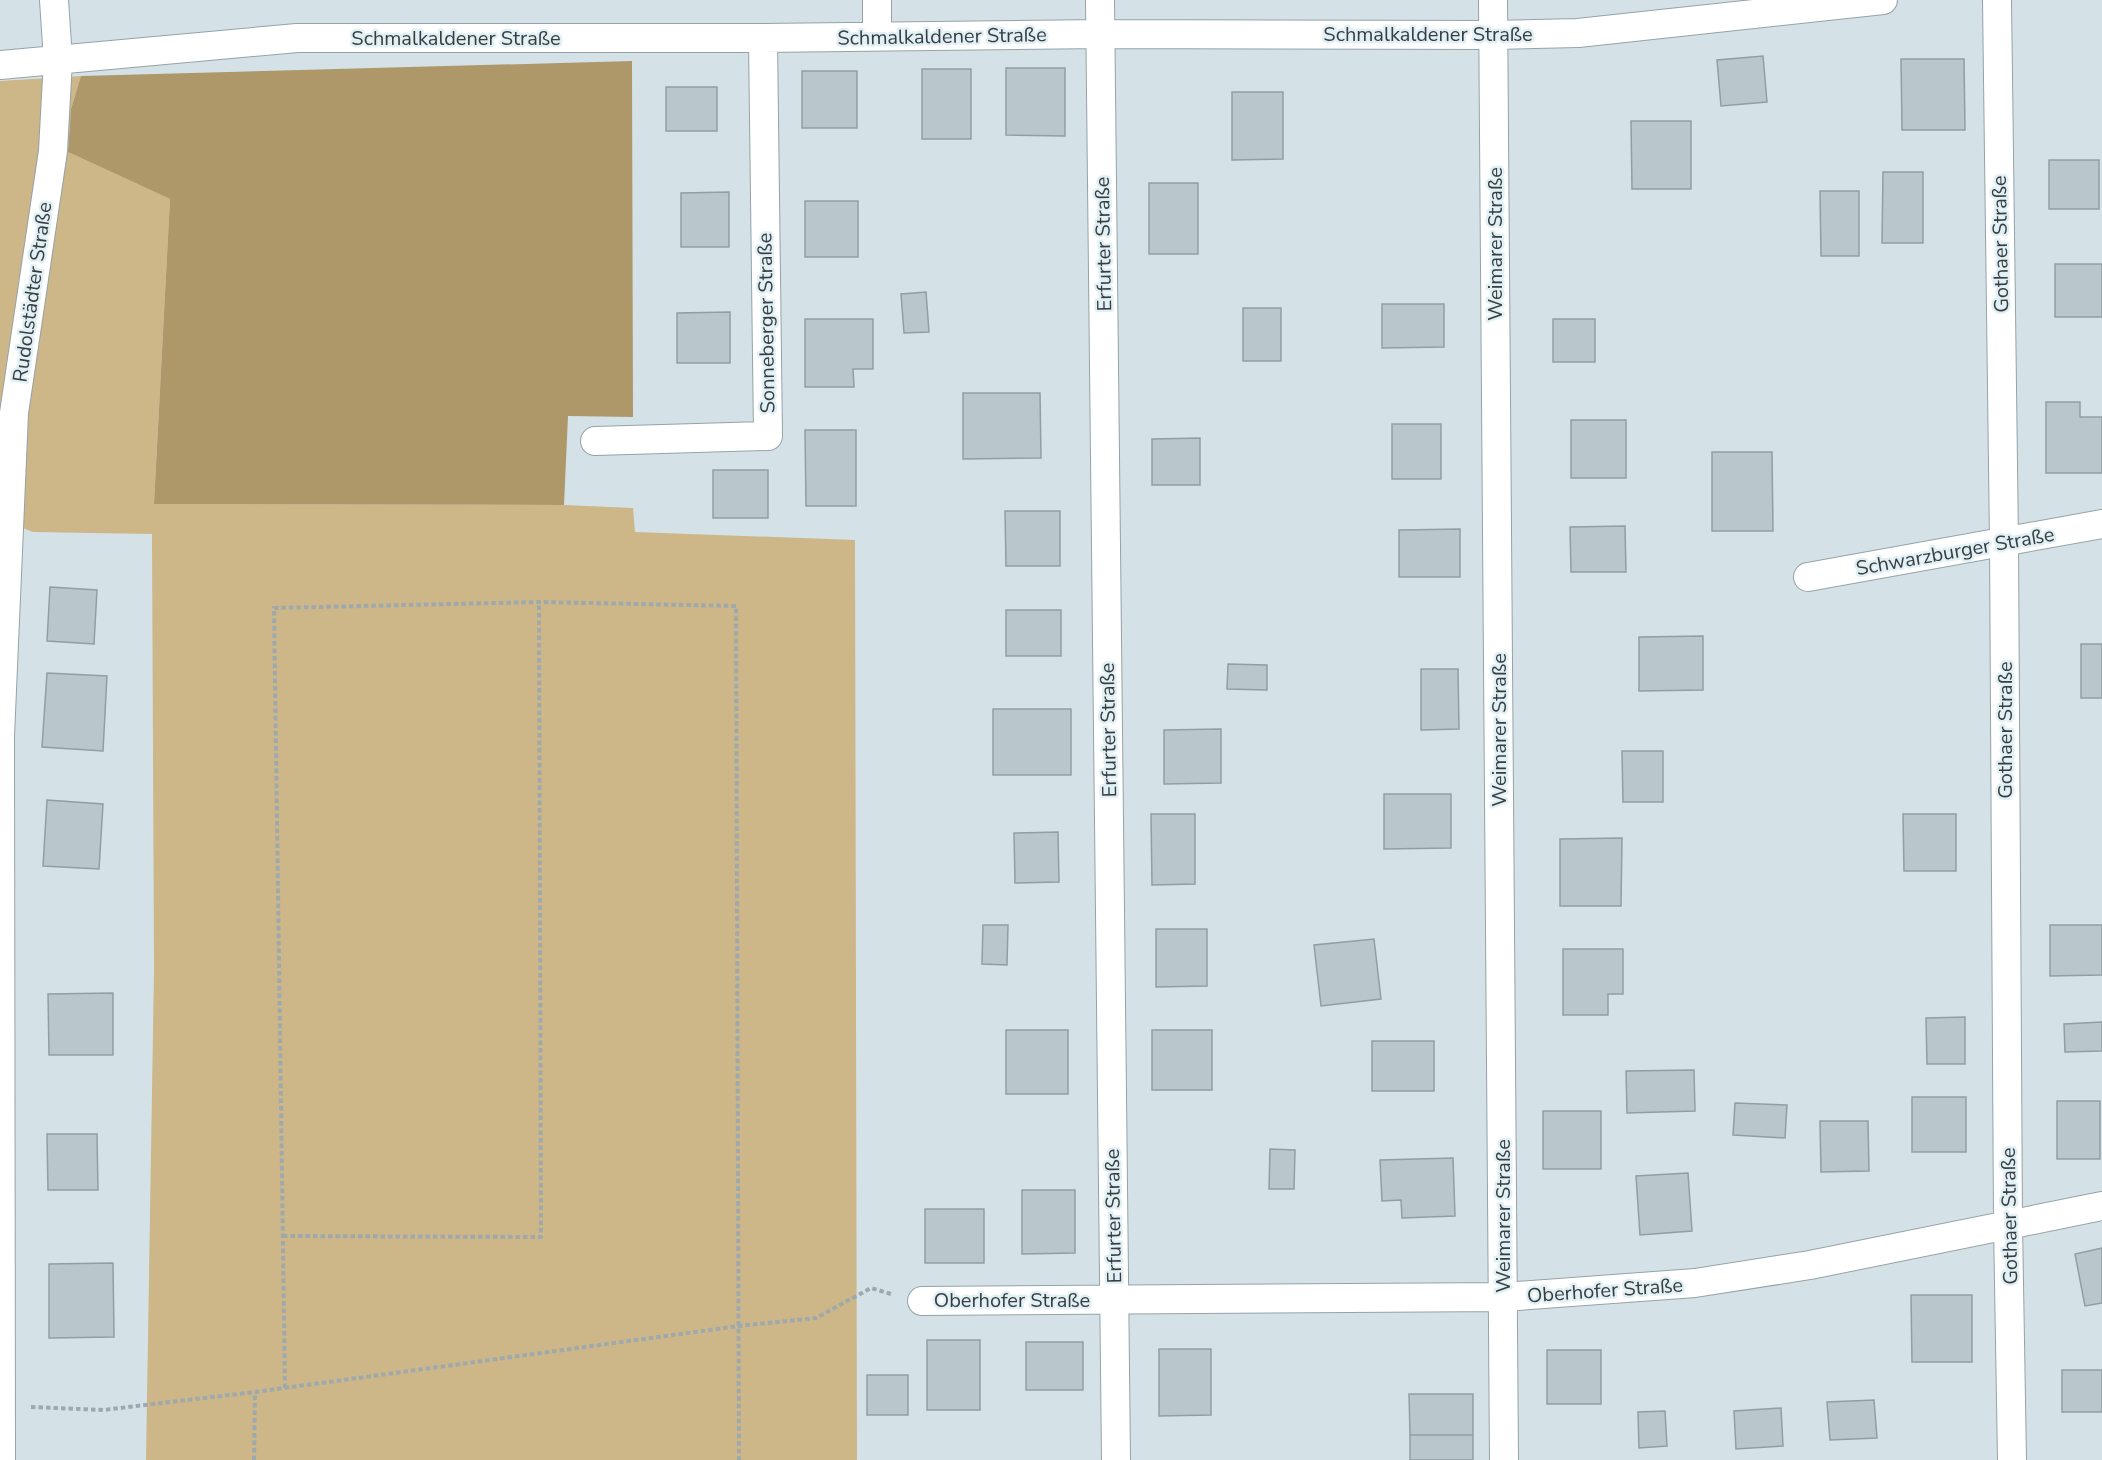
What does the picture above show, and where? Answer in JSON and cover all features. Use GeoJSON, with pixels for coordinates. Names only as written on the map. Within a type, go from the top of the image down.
{"type":"FeatureCollection","features":[{"type":"Feature","properties":{"kind":"street","name":"Rudolstädter Straße"},"geometry":{"type":"LineString","coordinates":[[0,1460],[0,736],[14,413],[52,151],[58,60],[54,0]]}},
{"type":"Feature","properties":{"kind":"street"},"geometry":{"type":"LineString","coordinates":[[877,0],[877,36]]}},
{"type":"Feature","properties":{"kind":"street","name":"Erfurter Straße"},"geometry":{"type":"LineString","coordinates":[[1100,0],[1116,1460]]}},
{"type":"Feature","properties":{"kind":"street","name":"Weimarer Straße"},"geometry":{"type":"LineString","coordinates":[[1493,0],[1504,1460]]}},
{"type":"Feature","properties":{"kind":"street","name":"Schmalkaldener Straße"},"geometry":{"type":"LineString","coordinates":[[0,65],[297,38],[763,38],[1101,34],[1493,35],[1578,33],[1882,0]]}},
{"type":"Feature","properties":{"kind":"street","name":"Gothaer Straße"},"geometry":{"type":"LineString","coordinates":[[1997,0],[2012,1460]]}},
{"type":"Feature","properties":{"kind":"street","name":"Sonneberger Straße"},"geometry":{"type":"LineString","coordinates":[[595,441],[768,436],[763,38]]}},
{"type":"Feature","properties":{"kind":"street","name":"Schwarzburger Straße"},"geometry":{"type":"LineString","coordinates":[[1808,577],[2102,524]]}},
{"type":"Feature","properties":{"kind":"street","name":"Oberhofer Straße"},"geometry":{"type":"LineString","coordinates":[[922,1301],[1504,1297],[1695,1283],[1810,1265],[2102,1206]]}},
{"type":"Feature","properties":{"kind":"path"},"geometry":{"type":"LineString","coordinates":[[283,1236],[541,1238],[538,602]]}},
{"type":"Feature","properties":{"kind":"path"},"geometry":{"type":"LineString","coordinates":[[285,1388],[274,608],[538,602],[736,606],[739,1460]]}},
{"type":"Feature","properties":{"kind":"path"},"geometry":{"type":"LineString","coordinates":[[0,1406],[103,1410],[255,1392],[739,1326],[816,1318],[871,1288],[922,1301]]}},
{"type":"Feature","properties":{"kind":"path"},"geometry":{"type":"LineString","coordinates":[[254,1460],[255,1392]]}},
{"type":"Feature","properties":{"kind":"shaded area"},"geometry":{"type":"Polygon","coordinates":[[[632,61],[633,417],[568,416],[564,505],[154,504],[170,199],[68,152],[71,109],[81,76],[632,61]]]}},
{"type":"Feature","properties":{"kind":"shaded area"},"geometry":{"type":"Polygon","coordinates":[[[81,76],[71,109],[68,152],[170,199],[154,504],[564,505],[633,508],[635,532],[855,540],[857,1460],[146,1460],[154,970],[152,534],[33,532],[0,519],[0,81],[81,76]]]}},
{"type":"Feature","properties":{"kind":"building"},"geometry":{"type":"Polygon","coordinates":[[[1763,56],[1767,102],[1721,106],[1717,60],[1763,56]]]}},
{"type":"Feature","properties":{"kind":"building"},"geometry":{"type":"Polygon","coordinates":[[[1901,59],[1964,59],[1965,130],[1902,130],[1901,59]]]}},
{"type":"Feature","properties":{"kind":"building"},"geometry":{"type":"Polygon","coordinates":[[[1006,68],[1065,68],[1065,136],[1006,135],[1006,68]]]}},
{"type":"Feature","properties":{"kind":"building"},"geometry":{"type":"Polygon","coordinates":[[[922,69],[971,69],[971,139],[922,139],[922,69]]]}},
{"type":"Feature","properties":{"kind":"building"},"geometry":{"type":"Polygon","coordinates":[[[802,71],[857,71],[857,128],[802,128],[802,71]]]}},
{"type":"Feature","properties":{"kind":"building"},"geometry":{"type":"Polygon","coordinates":[[[666,87],[717,87],[717,131],[666,131],[666,87]]]}},
{"type":"Feature","properties":{"kind":"building"},"geometry":{"type":"Polygon","coordinates":[[[1232,92],[1283,92],[1283,159],[1232,160],[1232,92]]]}},
{"type":"Feature","properties":{"kind":"building"},"geometry":{"type":"Polygon","coordinates":[[[1631,121],[1691,121],[1691,189],[1632,189],[1631,121]]]}},
{"type":"Feature","properties":{"kind":"building"},"geometry":{"type":"Polygon","coordinates":[[[2049,160],[2099,160],[2099,209],[2049,209],[2049,160]]]}},
{"type":"Feature","properties":{"kind":"building"},"geometry":{"type":"Polygon","coordinates":[[[1883,172],[1923,172],[1923,243],[1882,243],[1883,172]]]}},
{"type":"Feature","properties":{"kind":"building"},"geometry":{"type":"Polygon","coordinates":[[[1149,183],[1198,183],[1198,254],[1149,254],[1149,183]]]}},
{"type":"Feature","properties":{"kind":"building"},"geometry":{"type":"Polygon","coordinates":[[[1820,191],[1859,191],[1859,256],[1821,256],[1820,191]]]}},
{"type":"Feature","properties":{"kind":"building"},"geometry":{"type":"Polygon","coordinates":[[[729,192],[729,247],[681,247],[681,193],[729,192]]]}},
{"type":"Feature","properties":{"kind":"building"},"geometry":{"type":"Polygon","coordinates":[[[805,201],[858,201],[858,257],[805,257],[805,201]]]}},
{"type":"Feature","properties":{"kind":"building"},"geometry":{"type":"Polygon","coordinates":[[[2055,264],[2102,264],[2102,317],[2055,317],[2055,264]]]}},
{"type":"Feature","properties":{"kind":"building"},"geometry":{"type":"Polygon","coordinates":[[[926,292],[929,332],[904,333],[901,294],[926,292]]]}},
{"type":"Feature","properties":{"kind":"building"},"geometry":{"type":"Polygon","coordinates":[[[1382,304],[1444,304],[1444,347],[1382,348],[1382,304]]]}},
{"type":"Feature","properties":{"kind":"building"},"geometry":{"type":"Polygon","coordinates":[[[1243,308],[1281,308],[1281,361],[1243,361],[1243,308]]]}},
{"type":"Feature","properties":{"kind":"building"},"geometry":{"type":"Polygon","coordinates":[[[730,312],[730,363],[677,363],[677,313],[730,312]]]}},
{"type":"Feature","properties":{"kind":"building"},"geometry":{"type":"Polygon","coordinates":[[[805,319],[873,319],[873,369],[853,369],[854,387],[805,387],[805,319]]]}},
{"type":"Feature","properties":{"kind":"building"},"geometry":{"type":"Polygon","coordinates":[[[1553,319],[1595,319],[1595,362],[1553,362],[1553,319]]]}},
{"type":"Feature","properties":{"kind":"building"},"geometry":{"type":"Polygon","coordinates":[[[963,393],[1040,393],[1041,458],[963,459],[963,393]]]}},
{"type":"Feature","properties":{"kind":"building"},"geometry":{"type":"Polygon","coordinates":[[[2046,402],[2080,402],[2080,417],[2102,417],[2102,473],[2046,473],[2046,402]]]}},
{"type":"Feature","properties":{"kind":"building"},"geometry":{"type":"Polygon","coordinates":[[[1571,420],[1626,420],[1626,478],[1571,478],[1571,420]]]}},
{"type":"Feature","properties":{"kind":"building"},"geometry":{"type":"Polygon","coordinates":[[[1392,424],[1441,424],[1441,479],[1392,479],[1392,424]]]}},
{"type":"Feature","properties":{"kind":"building"},"geometry":{"type":"Polygon","coordinates":[[[805,430],[856,430],[856,506],[806,506],[805,430]]]}},
{"type":"Feature","properties":{"kind":"building"},"geometry":{"type":"Polygon","coordinates":[[[1200,438],[1200,485],[1152,485],[1152,439],[1200,438]]]}},
{"type":"Feature","properties":{"kind":"building"},"geometry":{"type":"Polygon","coordinates":[[[1712,452],[1772,452],[1773,531],[1712,531],[1712,452]]]}},
{"type":"Feature","properties":{"kind":"building"},"geometry":{"type":"Polygon","coordinates":[[[713,470],[768,470],[768,518],[713,518],[713,470]]]}},
{"type":"Feature","properties":{"kind":"building"},"geometry":{"type":"Polygon","coordinates":[[[1005,511],[1060,511],[1060,566],[1006,566],[1005,511]]]}},
{"type":"Feature","properties":{"kind":"building"},"geometry":{"type":"Polygon","coordinates":[[[1625,526],[1626,572],[1571,572],[1570,527],[1625,526]]]}},
{"type":"Feature","properties":{"kind":"building"},"geometry":{"type":"Polygon","coordinates":[[[1460,529],[1460,577],[1399,577],[1399,530],[1460,529]]]}},
{"type":"Feature","properties":{"kind":"building"},"geometry":{"type":"Polygon","coordinates":[[[50,587],[97,590],[94,644],[47,641],[50,587]]]}},
{"type":"Feature","properties":{"kind":"building"},"geometry":{"type":"Polygon","coordinates":[[[1006,610],[1061,610],[1061,656],[1006,656],[1006,610]]]}},
{"type":"Feature","properties":{"kind":"building"},"geometry":{"type":"Polygon","coordinates":[[[1703,636],[1703,690],[1639,691],[1639,637],[1703,636]]]}},
{"type":"Feature","properties":{"kind":"building"},"geometry":{"type":"Polygon","coordinates":[[[2081,644],[2102,644],[2102,698],[2081,698],[2081,644]]]}},
{"type":"Feature","properties":{"kind":"building"},"geometry":{"type":"Polygon","coordinates":[[[1228,664],[1267,665],[1267,690],[1227,689],[1228,664]]]}},
{"type":"Feature","properties":{"kind":"building"},"geometry":{"type":"Polygon","coordinates":[[[1421,669],[1458,669],[1459,729],[1421,730],[1421,669]]]}},
{"type":"Feature","properties":{"kind":"building"},"geometry":{"type":"Polygon","coordinates":[[[47,673],[107,676],[103,751],[42,747],[47,673]]]}},
{"type":"Feature","properties":{"kind":"building"},"geometry":{"type":"Polygon","coordinates":[[[993,709],[1071,709],[1071,775],[993,775],[993,709]]]}},
{"type":"Feature","properties":{"kind":"building"},"geometry":{"type":"Polygon","coordinates":[[[1221,729],[1221,783],[1164,784],[1164,730],[1221,729]]]}},
{"type":"Feature","properties":{"kind":"building"},"geometry":{"type":"Polygon","coordinates":[[[1622,751],[1663,751],[1663,802],[1623,802],[1622,751]]]}},
{"type":"Feature","properties":{"kind":"building"},"geometry":{"type":"Polygon","coordinates":[[[1384,794],[1451,794],[1451,848],[1384,849],[1384,794]]]}},
{"type":"Feature","properties":{"kind":"building"},"geometry":{"type":"Polygon","coordinates":[[[47,800],[103,804],[99,869],[43,866],[47,800]]]}},
{"type":"Feature","properties":{"kind":"building"},"geometry":{"type":"Polygon","coordinates":[[[1151,814],[1195,814],[1195,884],[1152,885],[1151,814]]]}},
{"type":"Feature","properties":{"kind":"building"},"geometry":{"type":"Polygon","coordinates":[[[1903,814],[1956,814],[1956,871],[1904,871],[1903,814]]]}},
{"type":"Feature","properties":{"kind":"building"},"geometry":{"type":"Polygon","coordinates":[[[1058,832],[1059,882],[1015,883],[1014,833],[1058,832]]]}},
{"type":"Feature","properties":{"kind":"building"},"geometry":{"type":"Polygon","coordinates":[[[1622,838],[1621,906],[1560,906],[1560,839],[1622,838]]]}},
{"type":"Feature","properties":{"kind":"building"},"geometry":{"type":"Polygon","coordinates":[[[983,925],[1008,925],[1007,965],[982,964],[983,925]]]}},
{"type":"Feature","properties":{"kind":"building"},"geometry":{"type":"Polygon","coordinates":[[[2050,925],[2102,925],[2102,975],[2050,976],[2050,925]]]}},
{"type":"Feature","properties":{"kind":"building"},"geometry":{"type":"Polygon","coordinates":[[[1156,929],[1207,929],[1207,986],[1156,987],[1156,929]]]}},
{"type":"Feature","properties":{"kind":"building"},"geometry":{"type":"Polygon","coordinates":[[[1374,939],[1381,999],[1321,1006],[1314,945],[1374,939]]]}},
{"type":"Feature","properties":{"kind":"building"},"geometry":{"type":"Polygon","coordinates":[[[1563,949],[1623,949],[1623,994],[1608,994],[1608,1015],[1563,1015],[1563,949]]]}},
{"type":"Feature","properties":{"kind":"building"},"geometry":{"type":"Polygon","coordinates":[[[113,993],[113,1055],[49,1055],[48,994],[113,993]]]}},
{"type":"Feature","properties":{"kind":"building"},"geometry":{"type":"Polygon","coordinates":[[[1965,1017],[1965,1064],[1927,1064],[1926,1018],[1965,1017]]]}},
{"type":"Feature","properties":{"kind":"building"},"geometry":{"type":"Polygon","coordinates":[[[2102,1022],[2102,1051],[2065,1052],[2064,1024],[2102,1022]]]}},
{"type":"Feature","properties":{"kind":"building"},"geometry":{"type":"Polygon","coordinates":[[[1006,1030],[1068,1030],[1068,1094],[1006,1094],[1006,1030]]]}},
{"type":"Feature","properties":{"kind":"building"},"geometry":{"type":"Polygon","coordinates":[[[1152,1030],[1212,1030],[1212,1090],[1152,1090],[1152,1030]]]}},
{"type":"Feature","properties":{"kind":"building"},"geometry":{"type":"Polygon","coordinates":[[[1372,1041],[1434,1041],[1434,1091],[1372,1091],[1372,1041]]]}},
{"type":"Feature","properties":{"kind":"building"},"geometry":{"type":"Polygon","coordinates":[[[1694,1070],[1695,1111],[1627,1113],[1626,1071],[1694,1070]]]}},
{"type":"Feature","properties":{"kind":"building"},"geometry":{"type":"Polygon","coordinates":[[[1912,1097],[1966,1097],[1966,1152],[1912,1152],[1912,1097]]]}},
{"type":"Feature","properties":{"kind":"building"},"geometry":{"type":"Polygon","coordinates":[[[2057,1101],[2100,1101],[2100,1159],[2057,1159],[2057,1101]]]}},
{"type":"Feature","properties":{"kind":"building"},"geometry":{"type":"Polygon","coordinates":[[[1735,1103],[1787,1105],[1785,1138],[1733,1135],[1735,1103]]]}},
{"type":"Feature","properties":{"kind":"building"},"geometry":{"type":"Polygon","coordinates":[[[1543,1111],[1601,1111],[1601,1169],[1543,1169],[1543,1111]]]}},
{"type":"Feature","properties":{"kind":"building"},"geometry":{"type":"Polygon","coordinates":[[[1820,1121],[1868,1121],[1869,1171],[1821,1172],[1820,1121]]]}},
{"type":"Feature","properties":{"kind":"building"},"geometry":{"type":"Polygon","coordinates":[[[47,1134],[97,1134],[98,1190],[48,1190],[47,1134]]]}},
{"type":"Feature","properties":{"kind":"building"},"geometry":{"type":"Polygon","coordinates":[[[1270,1149],[1295,1150],[1294,1189],[1269,1189],[1270,1149]]]}},
{"type":"Feature","properties":{"kind":"building"},"geometry":{"type":"Polygon","coordinates":[[[1453,1158],[1455,1216],[1402,1218],[1401,1200],[1382,1201],[1380,1160],[1453,1158]]]}},
{"type":"Feature","properties":{"kind":"building"},"geometry":{"type":"Polygon","coordinates":[[[1688,1173],[1692,1231],[1640,1235],[1636,1176],[1688,1173]]]}},
{"type":"Feature","properties":{"kind":"building"},"geometry":{"type":"Polygon","coordinates":[[[1022,1190],[1075,1190],[1075,1253],[1022,1254],[1022,1190]]]}},
{"type":"Feature","properties":{"kind":"building"},"geometry":{"type":"Polygon","coordinates":[[[925,1209],[984,1209],[984,1263],[925,1263],[925,1209]]]}},
{"type":"Feature","properties":{"kind":"building"},"geometry":{"type":"Polygon","coordinates":[[[2102,1248],[2102,1303],[2085,1306],[2075,1254],[2102,1248]]]}},
{"type":"Feature","properties":{"kind":"building"},"geometry":{"type":"Polygon","coordinates":[[[113,1263],[114,1337],[49,1338],[49,1264],[113,1263]]]}},
{"type":"Feature","properties":{"kind":"building"},"geometry":{"type":"Polygon","coordinates":[[[1911,1295],[1972,1295],[1972,1362],[1912,1362],[1911,1295]]]}},
{"type":"Feature","properties":{"kind":"building"},"geometry":{"type":"Polygon","coordinates":[[[927,1340],[980,1340],[980,1410],[927,1410],[927,1340]]]}},
{"type":"Feature","properties":{"kind":"building"},"geometry":{"type":"Polygon","coordinates":[[[1026,1342],[1083,1342],[1083,1390],[1026,1390],[1026,1342]]]}},
{"type":"Feature","properties":{"kind":"building"},"geometry":{"type":"Polygon","coordinates":[[[1159,1349],[1211,1349],[1211,1415],[1159,1416],[1159,1349]]]}},
{"type":"Feature","properties":{"kind":"building"},"geometry":{"type":"Polygon","coordinates":[[[1547,1350],[1601,1350],[1601,1404],[1547,1404],[1547,1350]]]}},
{"type":"Feature","properties":{"kind":"building"},"geometry":{"type":"Polygon","coordinates":[[[2062,1370],[2102,1370],[2102,1412],[2062,1412],[2062,1370]]]}},
{"type":"Feature","properties":{"kind":"building"},"geometry":{"type":"Polygon","coordinates":[[[867,1375],[908,1375],[908,1415],[867,1415],[867,1375]]]}},
{"type":"Feature","properties":{"kind":"building"},"geometry":{"type":"Polygon","coordinates":[[[1409,1394],[1473,1394],[1473,1435],[1410,1435],[1409,1394]]]}},
{"type":"Feature","properties":{"kind":"building"},"geometry":{"type":"Polygon","coordinates":[[[1874,1400],[1877,1438],[1830,1440],[1827,1402],[1874,1400]]]}},
{"type":"Feature","properties":{"kind":"building"},"geometry":{"type":"Polygon","coordinates":[[[1781,1408],[1783,1446],[1736,1449],[1734,1411],[1781,1408]]]}},
{"type":"Feature","properties":{"kind":"building"},"geometry":{"type":"Polygon","coordinates":[[[1665,1411],[1667,1446],[1639,1448],[1638,1412],[1665,1411]]]}},
{"type":"Feature","properties":{"kind":"building"},"geometry":{"type":"Polygon","coordinates":[[[1410,1435],[1473,1435],[1473,1460],[1410,1460],[1410,1435]]]}}]}
